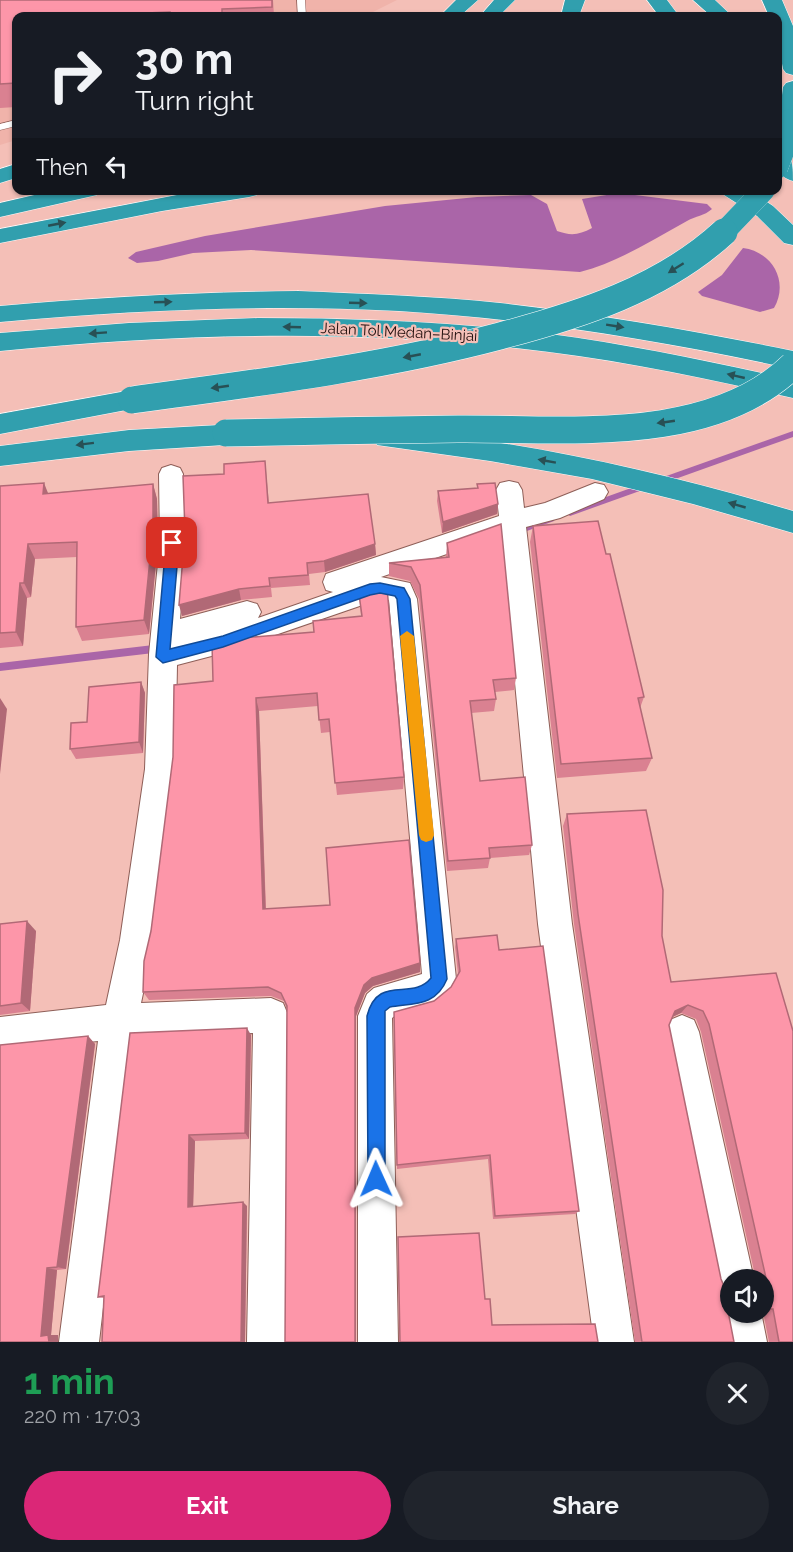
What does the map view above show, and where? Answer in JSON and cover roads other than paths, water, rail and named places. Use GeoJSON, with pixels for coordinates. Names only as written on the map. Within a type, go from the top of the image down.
{"type":"FeatureCollection","features":[{"type":"Feature","properties":{"kind":"highway"},"geometry":{"type":"LineString","coordinates":[[454,12],[468,0]]}},
{"type":"Feature","properties":{"kind":"highway"},"geometry":{"type":"LineString","coordinates":[[493,12],[505,0]]}},
{"type":"Feature","properties":{"kind":"highway"},"geometry":{"type":"LineString","coordinates":[[703,0],[717,12]]}},
{"type":"Feature","properties":{"kind":"highway"},"geometry":{"type":"LineString","coordinates":[[782,23],[786,32],[793,71]]}},
{"type":"Feature","properties":{"kind":"highway"},"geometry":{"type":"LineString","coordinates":[[782,155],[786,144],[793,87]]}},
{"type":"Feature","properties":{"kind":"highway"},"geometry":{"type":"LineString","coordinates":[[782,160],[793,174]]}},
{"type":"Feature","properties":{"kind":"highway"},"geometry":{"type":"LineString","coordinates":[[0,210],[68,195]]}},
{"type":"Feature","properties":{"kind":"highway"},"geometry":{"type":"LineString","coordinates":[[0,236],[218,195]]}},
{"type":"Feature","properties":{"kind":"highway"},"geometry":{"type":"LineString","coordinates":[[740,195],[765,211],[793,238]]}},
{"type":"Feature","properties":{"kind":"highway"},"geometry":{"type":"LineString","coordinates":[[0,417],[132,400],[393,360],[492,339],[541,325],[596,307],[671,272],[723,234],[759,195]]}},
{"type":"Feature","properties":{"kind":"highway","name":"Jalan Tol Medan–Binjai"},"geometry":{"type":"LineString","coordinates":[[0,314],[123,303],[210,300],[421,305],[525,314],[620,327],[793,363]]}},
{"type":"Feature","properties":{"kind":"highway","name":"Jalan Tol Medan–Binjai"},"geometry":{"type":"LineString","coordinates":[[0,342],[170,328],[281,326],[391,330],[516,339],[600,351],[722,373],[793,389]]}},
{"type":"Feature","properties":{"kind":"highway"},"geometry":{"type":"LineString","coordinates":[[0,456],[143,438],[226,434],[641,425],[680,420],[717,411],[743,401],[765,389],[793,363]]}},
{"type":"Feature","properties":{"kind":"highway"},"geometry":{"type":"LineString","coordinates":[[0,424],[132,400]]}},
{"type":"Feature","properties":{"kind":"highway"},"geometry":{"type":"LineString","coordinates":[[226,434],[344,435],[479,448],[668,486],[793,522]]}},
{"type":"Feature","properties":{"kind":"street"},"geometry":{"type":"LineString","coordinates":[[79,1342],[114,1048],[137,940],[160,769],[164,645],[172,543],[171,474]]}},
{"type":"Feature","properties":{"kind":"street"},"geometry":{"type":"LineString","coordinates":[[509,490],[555,924],[614,1342]]}},
{"type":"Feature","properties":{"kind":"street"},"geometry":{"type":"LineString","coordinates":[[164,645],[217,622],[514,530],[595,492]]}},
{"type":"Feature","properties":{"kind":"street"},"geometry":{"type":"LineString","coordinates":[[164,645],[223,641],[380,588],[400,591],[403,599],[439,979],[427,993],[387,999],[378,1006],[375,1016],[378,1342]]}},
{"type":"Feature","properties":{"kind":"street"},"geometry":{"type":"LineString","coordinates":[[0,1034],[120,1021],[271,1015],[267,1342]]}},
{"type":"Feature","properties":{"kind":"street"},"geometry":{"type":"LineString","coordinates":[[682,1032],[732,1269]]}},
{"type":"Feature","properties":{"kind":"street"},"geometry":{"type":"LineString","coordinates":[[743,1323],[747,1342]]}},
{"type":"Feature","properties":{"kind":"waterway"},"geometry":{"type":"LineString","coordinates":[[661,481],[793,434]]}},
{"type":"Feature","properties":{"kind":"waterway"},"geometry":{"type":"LineString","coordinates":[[570,513],[645,486]]}},
{"type":"Feature","properties":{"kind":"waterway"},"geometry":{"type":"LineString","coordinates":[[516,532],[551,519]]}},
{"type":"Feature","properties":{"kind":"waterway"},"geometry":{"type":"LineString","coordinates":[[0,667],[162,648]]}}]}
